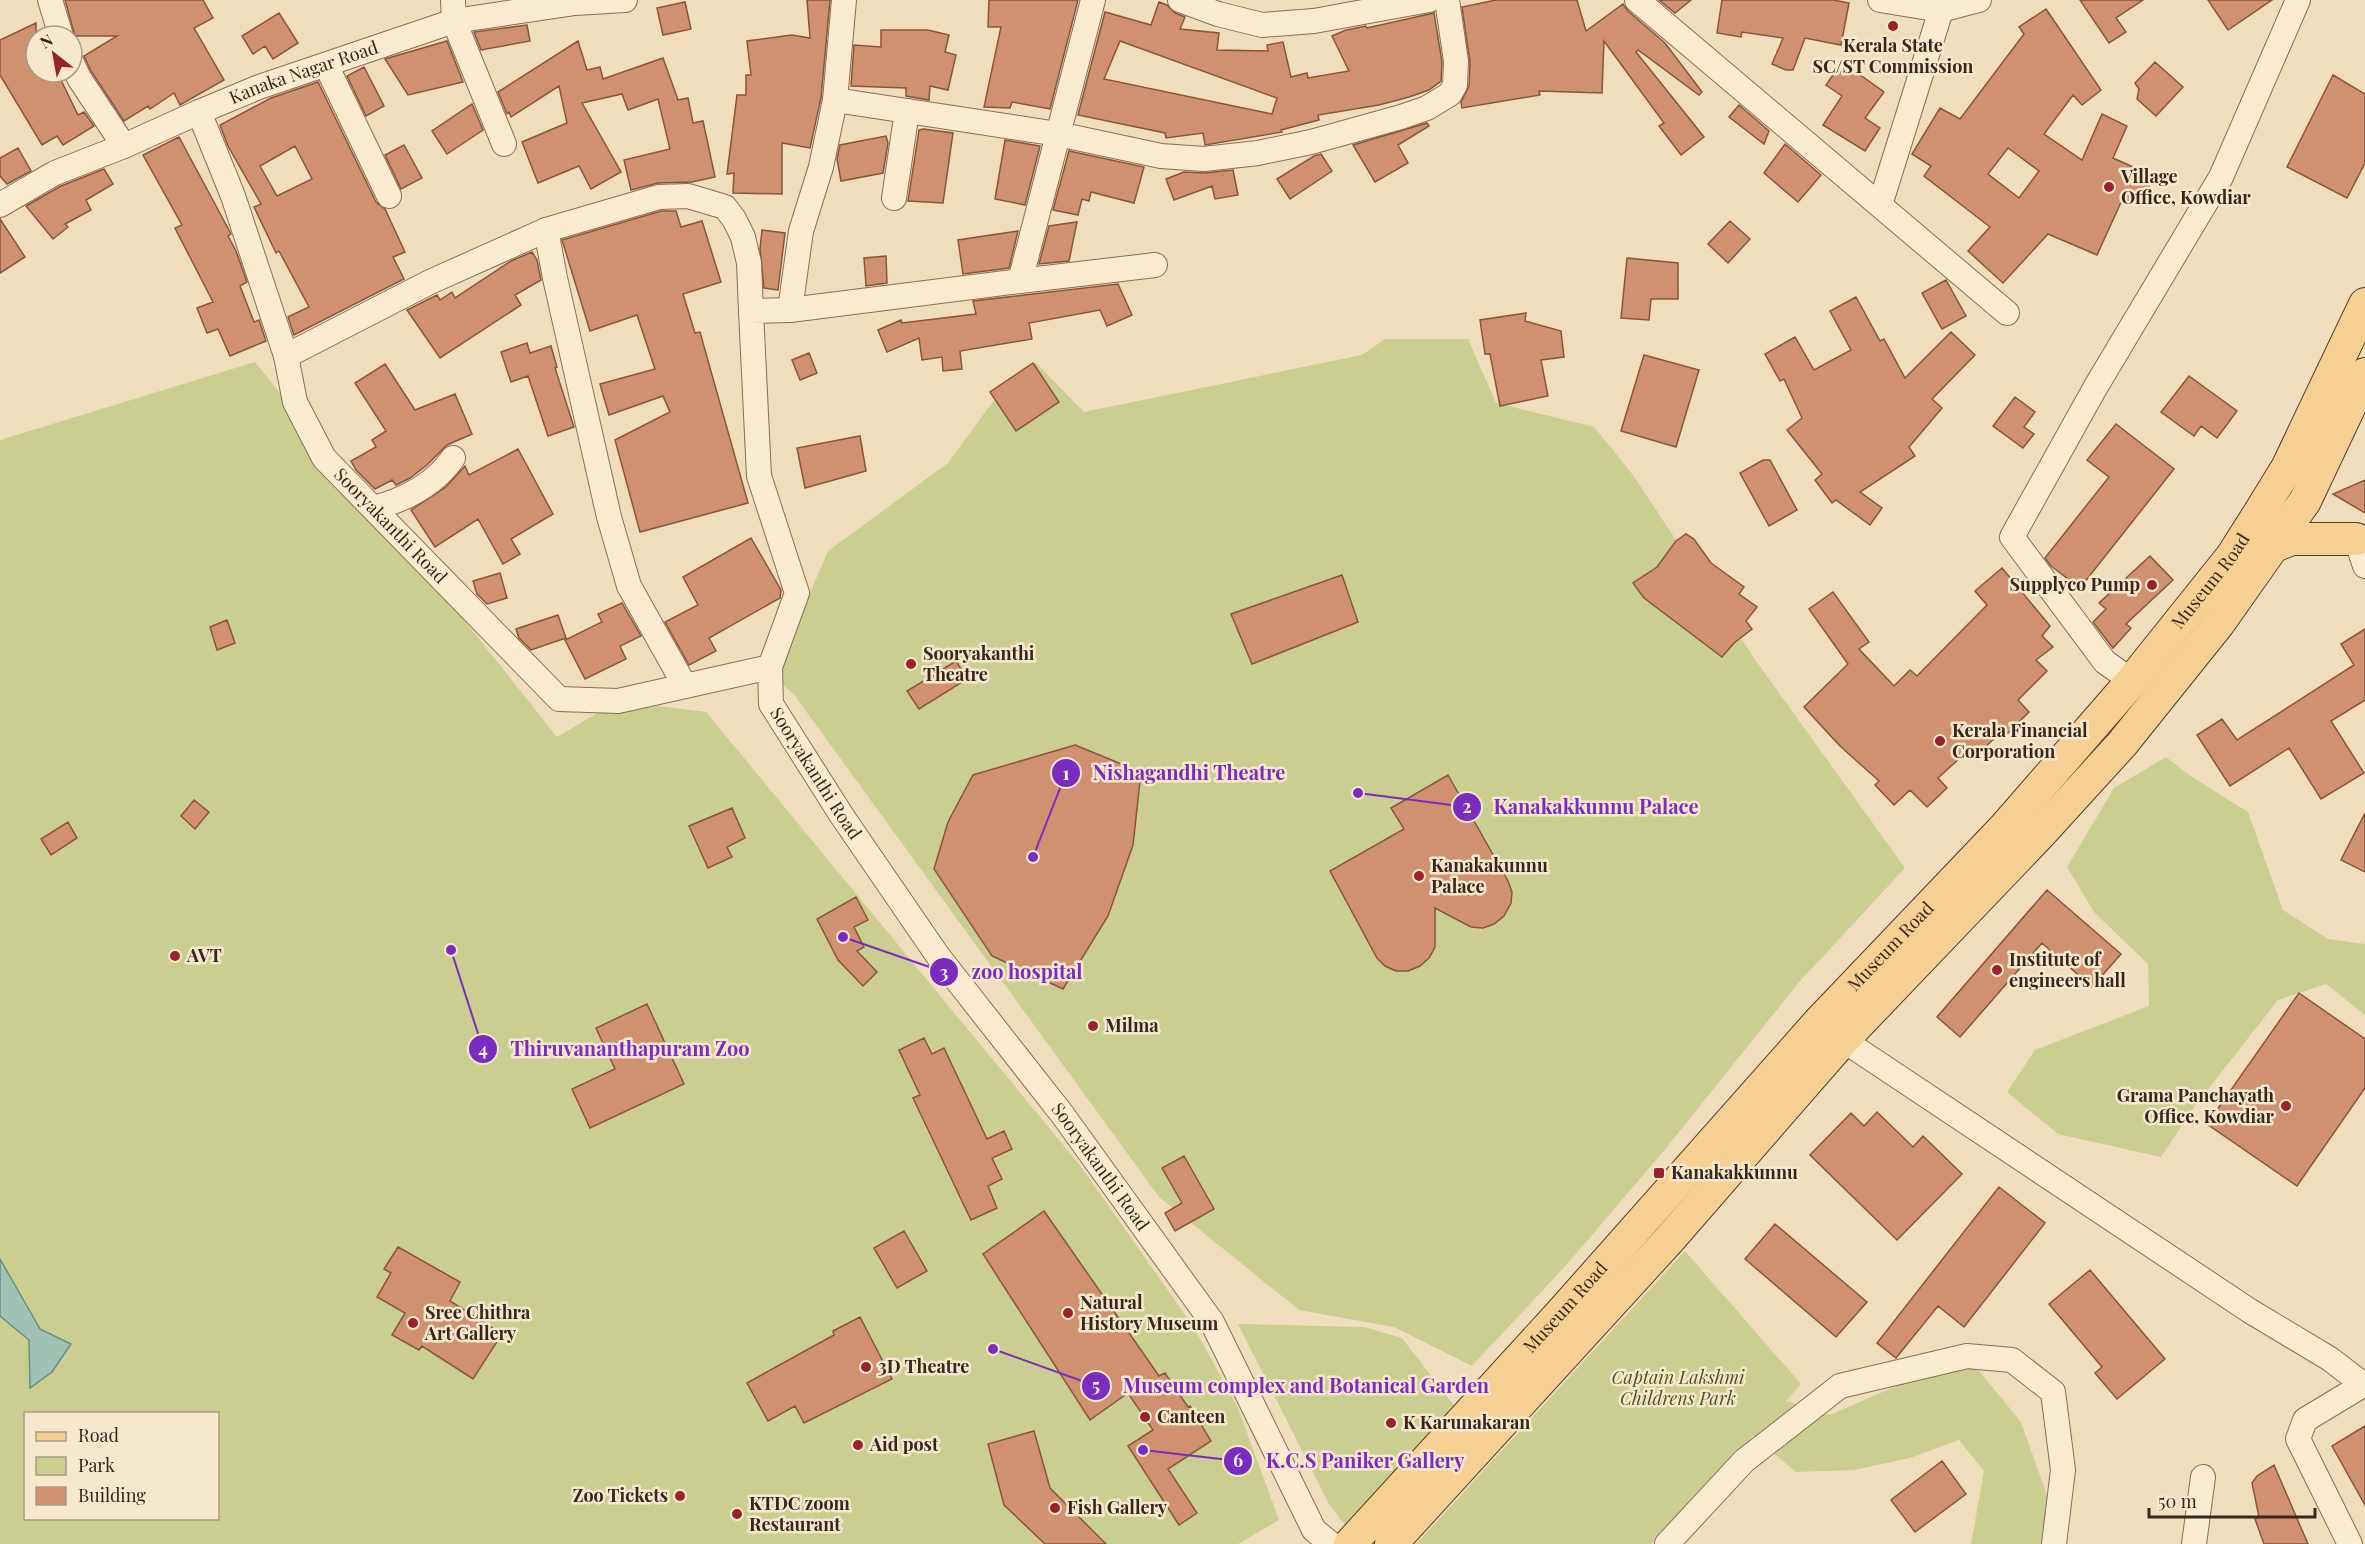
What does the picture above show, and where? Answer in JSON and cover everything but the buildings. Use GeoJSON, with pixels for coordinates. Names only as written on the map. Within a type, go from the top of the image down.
{"type":"FeatureCollection","features":[{"type":"Feature","properties":{"kind":"main road","name":"Museum Road"},"geometry":{"type":"LineString","coordinates":[[1350,1544],[1562,1312],[1819,1022],[2005,827],[2132,681],[2232,556],[2287,468],[2365,304]]}},
{"type":"Feature","properties":{"kind":"main road","name":"Museum Road"},"geometry":{"type":"LineString","coordinates":[[1391,1544],[1668,1241],[1843,1040],[2122,744],[2219,623],[2305,501],[2365,374]]}},
{"type":"Feature","properties":{"kind":"main road"},"geometry":{"type":"LineString","coordinates":[[2305,501],[2362,550]]}},
{"type":"Feature","properties":{"kind":"main road"},"geometry":{"type":"LineString","coordinates":[[2274,546],[2292,539],[2362,550]]}},
{"type":"Feature","properties":{"kind":"street"},"geometry":{"type":"LineString","coordinates":[[50,0],[57,24]]}},
{"type":"Feature","properties":{"kind":"street","name":"Kanaka Nagar Road"},"geometry":{"type":"LineString","coordinates":[[0,205],[55,173],[124,146],[259,87],[326,65],[454,11],[625,0]]}},
{"type":"Feature","properties":{"kind":"street"},"geometry":{"type":"LineString","coordinates":[[790,310],[801,231],[822,167],[835,100],[844,0]]}},
{"type":"Feature","properties":{"kind":"street"},"geometry":{"type":"LineString","coordinates":[[1020,281],[1093,0]]}},
{"type":"Feature","properties":{"kind":"street"},"geometry":{"type":"LineString","coordinates":[[1180,0],[1218,14],[1262,24],[1314,21],[1429,0]]}},
{"type":"Feature","properties":{"kind":"street"},"geometry":{"type":"LineString","coordinates":[[835,100],[1058,134],[1161,156],[1204,159],[1258,153],[1311,142],[1401,117],[1427,108],[1450,93],[1455,85],[1456,61],[1447,0]]}},
{"type":"Feature","properties":{"kind":"street"},"geometry":{"type":"LineString","coordinates":[[1637,0],[2007,313]]}},
{"type":"Feature","properties":{"kind":"street"},"geometry":{"type":"LineString","coordinates":[[1880,0],[1941,10],[1979,0]]}},
{"type":"Feature","properties":{"kind":"street"},"geometry":{"type":"LineString","coordinates":[[2132,681],[2105,662],[2012,537],[2095,388],[2221,177],[2298,0]]}},
{"type":"Feature","properties":{"kind":"street"},"geometry":{"type":"LineString","coordinates":[[1881,205],[1941,10]]}},
{"type":"Feature","properties":{"kind":"street"},"geometry":{"type":"LineString","coordinates":[[454,11],[504,144]]}},
{"type":"Feature","properties":{"kind":"street"},"geometry":{"type":"LineString","coordinates":[[326,65],[389,196]]}},
{"type":"Feature","properties":{"kind":"street"},"geometry":{"type":"LineString","coordinates":[[83,84],[124,146]]}},
{"type":"Feature","properties":{"kind":"street"},"geometry":{"type":"LineString","coordinates":[[894,198],[907,111]]}},
{"type":"Feature","properties":{"kind":"street","name":"Sooryakanthi Road"},"geometry":{"type":"LineString","coordinates":[[199,112],[233,196],[286,356],[295,402],[324,458],[559,699],[618,701],[770,667],[771,704],[842,816],[938,956],[1062,1114],[1212,1322],[1314,1530],[1331,1544]]}},
{"type":"Feature","properties":{"kind":"street"},"geometry":{"type":"LineString","coordinates":[[286,356],[430,282],[546,230],[659,197],[688,196],[724,207],[734,219],[749,263],[759,476],[797,593],[770,667]]}},
{"type":"Feature","properties":{"kind":"street"},"geometry":{"type":"LineString","coordinates":[[546,230],[609,517],[629,586],[685,686]]}},
{"type":"Feature","properties":{"kind":"street"},"geometry":{"type":"LineString","coordinates":[[751,311],[790,310],[1155,265]]}},
{"type":"Feature","properties":{"kind":"street"},"geometry":{"type":"LineString","coordinates":[[374,508],[400,501],[443,472],[453,458]]}},
{"type":"Feature","properties":{"kind":"street"},"geometry":{"type":"LineString","coordinates":[[2273,490],[2305,501]]}},
{"type":"Feature","properties":{"kind":"street"},"geometry":{"type":"LineString","coordinates":[[1843,1040],[2250,1311],[2330,1359],[2364,1385],[2305,1420],[2298,1439],[2350,1544]]}},
{"type":"Feature","properties":{"kind":"street"},"geometry":{"type":"LineString","coordinates":[[1667,1544],[1744,1461],[1840,1386],[1967,1356],[2012,1360],[2053,1392],[2063,1470],[2054,1544]]}},
{"type":"Feature","properties":{"kind":"street"},"geometry":{"type":"LineString","coordinates":[[2194,1544],[2203,1477]]}},
{"type":"Feature","properties":{"kind":"green space"},"geometry":{"type":"Polygon","coordinates":[[[1385,339],[1468,339],[1496,403],[1594,427],[1633,475],[1756,661],[1905,868],[1800,981],[1667,1147],[1569,1262],[1472,1366],[1394,1327],[1299,1310],[1159,1197],[795,696],[774,676],[828,551],[948,463],[997,396],[1036,363],[1084,412],[1362,355],[1385,339]]]}},
{"type":"Feature","properties":{"kind":"green space"},"geometry":{"type":"Polygon","coordinates":[[[255,362],[557,737],[618,701],[706,712],[1079,1164],[1193,1326],[1238,1408],[1279,1520],[1238,1544],[0,1544],[0,440],[255,362]]]}},
{"type":"Feature","properties":{"kind":"green space"},"geometry":{"type":"Polygon","coordinates":[[[2166,757],[2192,777],[2248,812],[2283,910],[2328,939],[2365,944],[2365,1015],[2326,984],[2278,1000],[2195,1106],[2161,1157],[2058,1134],[2007,1092],[2035,1050],[2149,1006],[2148,964],[2094,912],[2067,867],[2114,788],[2166,757]]]}},
{"type":"Feature","properties":{"kind":"green space","name":"Captain Lakshmi Childrens Park"},"geometry":{"type":"Polygon","coordinates":[[[1685,1251],[1801,1384],[1786,1401],[1830,1415],[1928,1372],[1974,1365],[2021,1422],[2050,1504],[2043,1544],[1971,1544],[1984,1471],[1959,1440],[1910,1458],[1854,1470],[1796,1472],[1753,1436],[1652,1544],[1416,1544],[1685,1251]]]}},
{"type":"Feature","properties":{"kind":"green space"},"geometry":{"type":"Polygon","coordinates":[[[1238,1324],[1364,1327],[1402,1338],[1460,1413],[1348,1529],[1329,1504],[1238,1324]]]}},
{"type":"Feature","properties":{"kind":"shaded area"},"geometry":{"type":"Polygon","coordinates":[[[0,1259],[40,1329],[71,1344],[52,1372],[30,1388],[29,1340],[0,1316],[0,1259]]]}},
{"type":"Feature","properties":{"kind":"place","name":"Kerala State SC/ST Commission"},"geometry":{"type":"Point","coordinates":[1893,26]}},
{"type":"Feature","properties":{"kind":"place","name":"Village Office, Kowdiar"},"geometry":{"type":"Point","coordinates":[2109,187]}},
{"type":"Feature","properties":{"kind":"place","name":"Supplyco Pump"},"geometry":{"type":"Point","coordinates":[2152,585]}},
{"type":"Feature","properties":{"kind":"place","name":"Sooryakanthi Theatre"},"geometry":{"type":"Point","coordinates":[911,664]}},
{"type":"Feature","properties":{"kind":"place","name":"Kerala Financial Corporation"},"geometry":{"type":"Point","coordinates":[1940,741]}},
{"type":"Feature","properties":{"kind":"place","name":"Kanakakkunnu Palace"},"geometry":{"type":"Point","coordinates":[1358,793]}},
{"type":"Feature","properties":{"kind":"place","name":"Nishagandhi Theatre"},"geometry":{"type":"Point","coordinates":[1033,857]}},
{"type":"Feature","properties":{"kind":"place","name":"Kanakakunnu Palace"},"geometry":{"type":"Point","coordinates":[1419,876]}},
{"type":"Feature","properties":{"kind":"place","name":"zoo hospital"},"geometry":{"type":"Point","coordinates":[843,937]}},
{"type":"Feature","properties":{"kind":"place","name":"Thiruvananthapuram Zoo"},"geometry":{"type":"Point","coordinates":[451,950]}},
{"type":"Feature","properties":{"kind":"place","name":"AVT"},"geometry":{"type":"Point","coordinates":[175,956]}},
{"type":"Feature","properties":{"kind":"place","name":"Institute of engineers hall"},"geometry":{"type":"Point","coordinates":[1997,970]}},
{"type":"Feature","properties":{"kind":"place","name":"Milma"},"geometry":{"type":"Point","coordinates":[1093,1026]}},
{"type":"Feature","properties":{"kind":"place","name":"Grama Panchayath Office, Kowdiar"},"geometry":{"type":"Point","coordinates":[2286,1106]}},
{"type":"Feature","properties":{"kind":"place","name":"Kanakakkunnu"},"geometry":{"type":"Point","coordinates":[1659,1173]}},
{"type":"Feature","properties":{"kind":"place","name":"Natural History Museum"},"geometry":{"type":"Point","coordinates":[1068,1313]}},
{"type":"Feature","properties":{"kind":"place","name":"Sree Chithra Art Gallery"},"geometry":{"type":"Point","coordinates":[413,1323]}},
{"type":"Feature","properties":{"kind":"place","name":"Museum complex and Botanical Garden"},"geometry":{"type":"Point","coordinates":[993,1349]}},
{"type":"Feature","properties":{"kind":"place","name":"3D Theatre"},"geometry":{"type":"Point","coordinates":[866,1367]}},
{"type":"Feature","properties":{"kind":"place","name":"Canteen"},"geometry":{"type":"Point","coordinates":[1145,1417]}},
{"type":"Feature","properties":{"kind":"place","name":"K Karunakaran"},"geometry":{"type":"Point","coordinates":[1391,1423]}},
{"type":"Feature","properties":{"kind":"place","name":"Aid post"},"geometry":{"type":"Point","coordinates":[858,1445]}},
{"type":"Feature","properties":{"kind":"place","name":"K.C.S Paniker Gallery"},"geometry":{"type":"Point","coordinates":[1143,1450]}},
{"type":"Feature","properties":{"kind":"place","name":"Zoo Tickets"},"geometry":{"type":"Point","coordinates":[680,1496]}},
{"type":"Feature","properties":{"kind":"place","name":"Fish Gallery"},"geometry":{"type":"Point","coordinates":[1055,1508]}},
{"type":"Feature","properties":{"kind":"place","name":"KTDC zoom Restaurant"},"geometry":{"type":"Point","coordinates":[737,1514]}}]}
